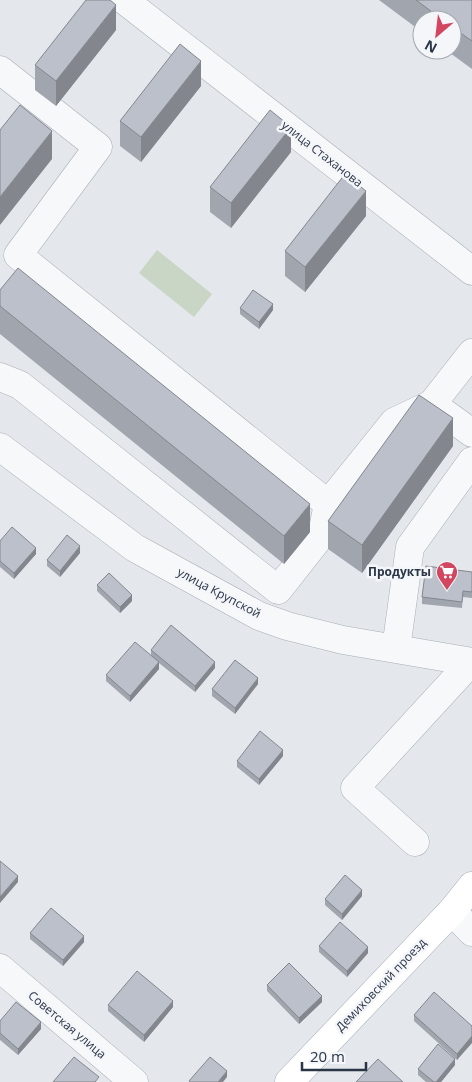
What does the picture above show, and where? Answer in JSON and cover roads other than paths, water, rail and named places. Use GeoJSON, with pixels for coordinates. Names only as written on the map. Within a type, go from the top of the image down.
{"type":"FeatureCollection","features":[{"type":"Feature","properties":{"kind":"main road","name":"Демиховский проезд"},"geometry":{"type":"LineString","coordinates":[[289,1082],[452,911],[472,886]]}},
{"type":"Feature","properties":{"kind":"street","name":"улица Стаханова"},"geometry":{"type":"LineString","coordinates":[[124,0],[472,271]]}},
{"type":"Feature","properties":{"kind":"street"},"geometry":{"type":"LineString","coordinates":[[0,70],[98,147],[18,255],[328,504]]}},
{"type":"Feature","properties":{"kind":"street"},"geometry":{"type":"LineString","coordinates":[[259,616],[322,534],[328,504],[394,422],[432,404],[472,353]]}},
{"type":"Feature","properties":{"kind":"street"},"geometry":{"type":"LineString","coordinates":[[0,377],[20,385],[278,590]]}},
{"type":"Feature","properties":{"kind":"street"},"geometry":{"type":"LineString","coordinates":[[432,404],[472,433]]}},
{"type":"Feature","properties":{"kind":"street","name":"улица Крупской"},"geometry":{"type":"LineString","coordinates":[[0,447],[135,548],[259,616],[287,626],[343,640],[471,662]]}},
{"type":"Feature","properties":{"kind":"street"},"geometry":{"type":"LineString","coordinates":[[396,649],[410,547],[472,461]]}},
{"type":"Feature","properties":{"kind":"street"},"geometry":{"type":"LineString","coordinates":[[415,842],[355,788],[471,662]]}},
{"type":"Feature","properties":{"kind":"street"},"geometry":{"type":"LineString","coordinates":[[452,911],[472,932]]}},
{"type":"Feature","properties":{"kind":"street","name":"Советская улица"},"geometry":{"type":"LineString","coordinates":[[0,968],[134,1082]]}},
{"type":"Feature","properties":{"kind":"place","name":"Продукты"},"geometry":{"type":"Point","coordinates":[447,591]}}]}
